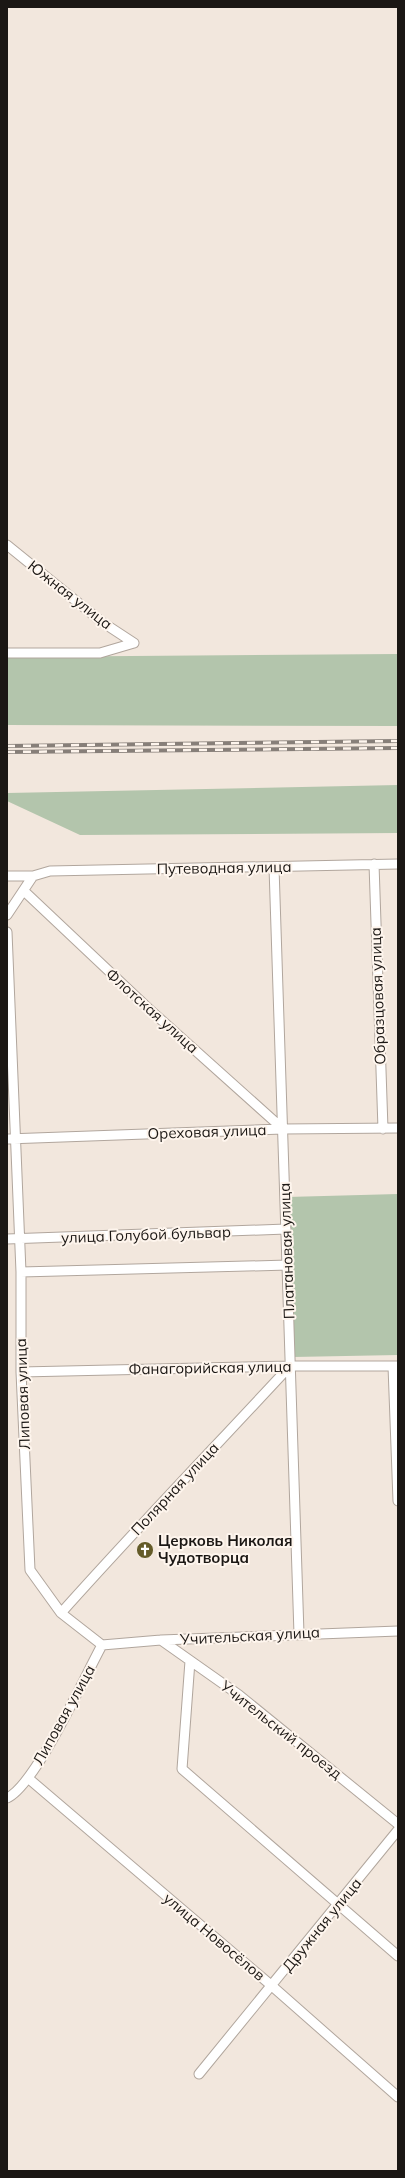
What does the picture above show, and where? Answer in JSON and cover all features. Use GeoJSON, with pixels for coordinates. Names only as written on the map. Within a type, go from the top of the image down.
{"type":"FeatureCollection","features":[{"type":"Feature","properties":{"kind":"street","name":"Южная улица"},"geometry":{"type":"LineString","coordinates":[[7,545],[102,622],[134,643],[100,653],[7,653]]}},
{"type":"Feature","properties":{"kind":"street","name":"Образцовая улица"},"geometry":{"type":"LineString","coordinates":[[374,864],[383,1129]]}},
{"type":"Feature","properties":{"kind":"street","name":"Путеводная улица"},"geometry":{"type":"LineString","coordinates":[[7,876],[33,876],[50,871],[398,864]]}},
{"type":"Feature","properties":{"kind":"street","name":"Платановая улица"},"geometry":{"type":"LineString","coordinates":[[274,867],[299,1634]]}},
{"type":"Feature","properties":{"kind":"street"},"geometry":{"type":"LineString","coordinates":[[7,915],[33,876]]}},
{"type":"Feature","properties":{"kind":"street","name":"Флотская улица"},"geometry":{"type":"LineString","coordinates":[[24,890],[148,1008],[283,1129]]}},
{"type":"Feature","properties":{"kind":"street","name":"Липовая улица"},"geometry":{"type":"LineString","coordinates":[[7,932],[11,1139],[21,1272],[21,1372],[30,1570],[61,1613],[102,1646],[40,1761],[18,1790],[7,1798]]}},
{"type":"Feature","properties":{"kind":"street","name":"Ореховая улица"},"geometry":{"type":"LineString","coordinates":[[11,1139],[283,1129],[398,1128]]}},
{"type":"Feature","properties":{"kind":"street","name":"улица Голубой бульвар"},"geometry":{"type":"LineString","coordinates":[[7,1239],[286,1229]]}},
{"type":"Feature","properties":{"kind":"street"},"geometry":{"type":"LineString","coordinates":[[21,1272],[288,1265]]}},
{"type":"Feature","properties":{"kind":"street","name":"Фанагорийская улица"},"geometry":{"type":"LineString","coordinates":[[21,1372],[290,1366],[395,1366]]}},
{"type":"Feature","properties":{"kind":"street","name":"Полярная улица"},"geometry":{"type":"LineString","coordinates":[[61,1613],[142,1523],[290,1366]]}},
{"type":"Feature","properties":{"kind":"street"},"geometry":{"type":"LineString","coordinates":[[395,1366],[398,1501]]}},
{"type":"Feature","properties":{"kind":"street","name":"Учительская улица"},"geometry":{"type":"LineString","coordinates":[[102,1646],[161,1640],[398,1631]]}},
{"type":"Feature","properties":{"kind":"street","name":"Учительский проезд"},"geometry":{"type":"LineString","coordinates":[[161,1640],[239,1695],[398,1824]]}},
{"type":"Feature","properties":{"kind":"street"},"geometry":{"type":"LineString","coordinates":[[190,1661],[182,1769],[398,1956]]}},
{"type":"Feature","properties":{"kind":"street","name":"улица Новосёлов"},"geometry":{"type":"LineString","coordinates":[[28,1778],[272,1986],[398,2097]]}},
{"type":"Feature","properties":{"kind":"street","name":"Дружная улица"},"geometry":{"type":"LineString","coordinates":[[199,2074],[339,1905],[398,1830]]}},
{"type":"Feature","properties":{"kind":"green space"},"geometry":{"type":"Polygon","coordinates":[[[398,654],[398,726],[7,725],[7,657],[398,654]]]}},
{"type":"Feature","properties":{"kind":"green space"},"geometry":{"type":"Polygon","coordinates":[[[398,785],[398,833],[80,835],[7,801],[7,793],[398,785]]]}},
{"type":"Feature","properties":{"kind":"green space"},"geometry":{"type":"Polygon","coordinates":[[[398,1194],[398,1355],[293,1357],[287,1197],[398,1194]]]}},
{"type":"Feature","properties":{"kind":"railway"},"geometry":{"type":"LineString","coordinates":[[7,746],[398,741]]}},
{"type":"Feature","properties":{"kind":"railway"},"geometry":{"type":"LineString","coordinates":[[7,752],[398,748]]}},
{"type":"Feature","properties":{"kind":"place","name":"Церковь Николая Чудотворца"},"geometry":{"type":"Point","coordinates":[145,1550]}}]}
